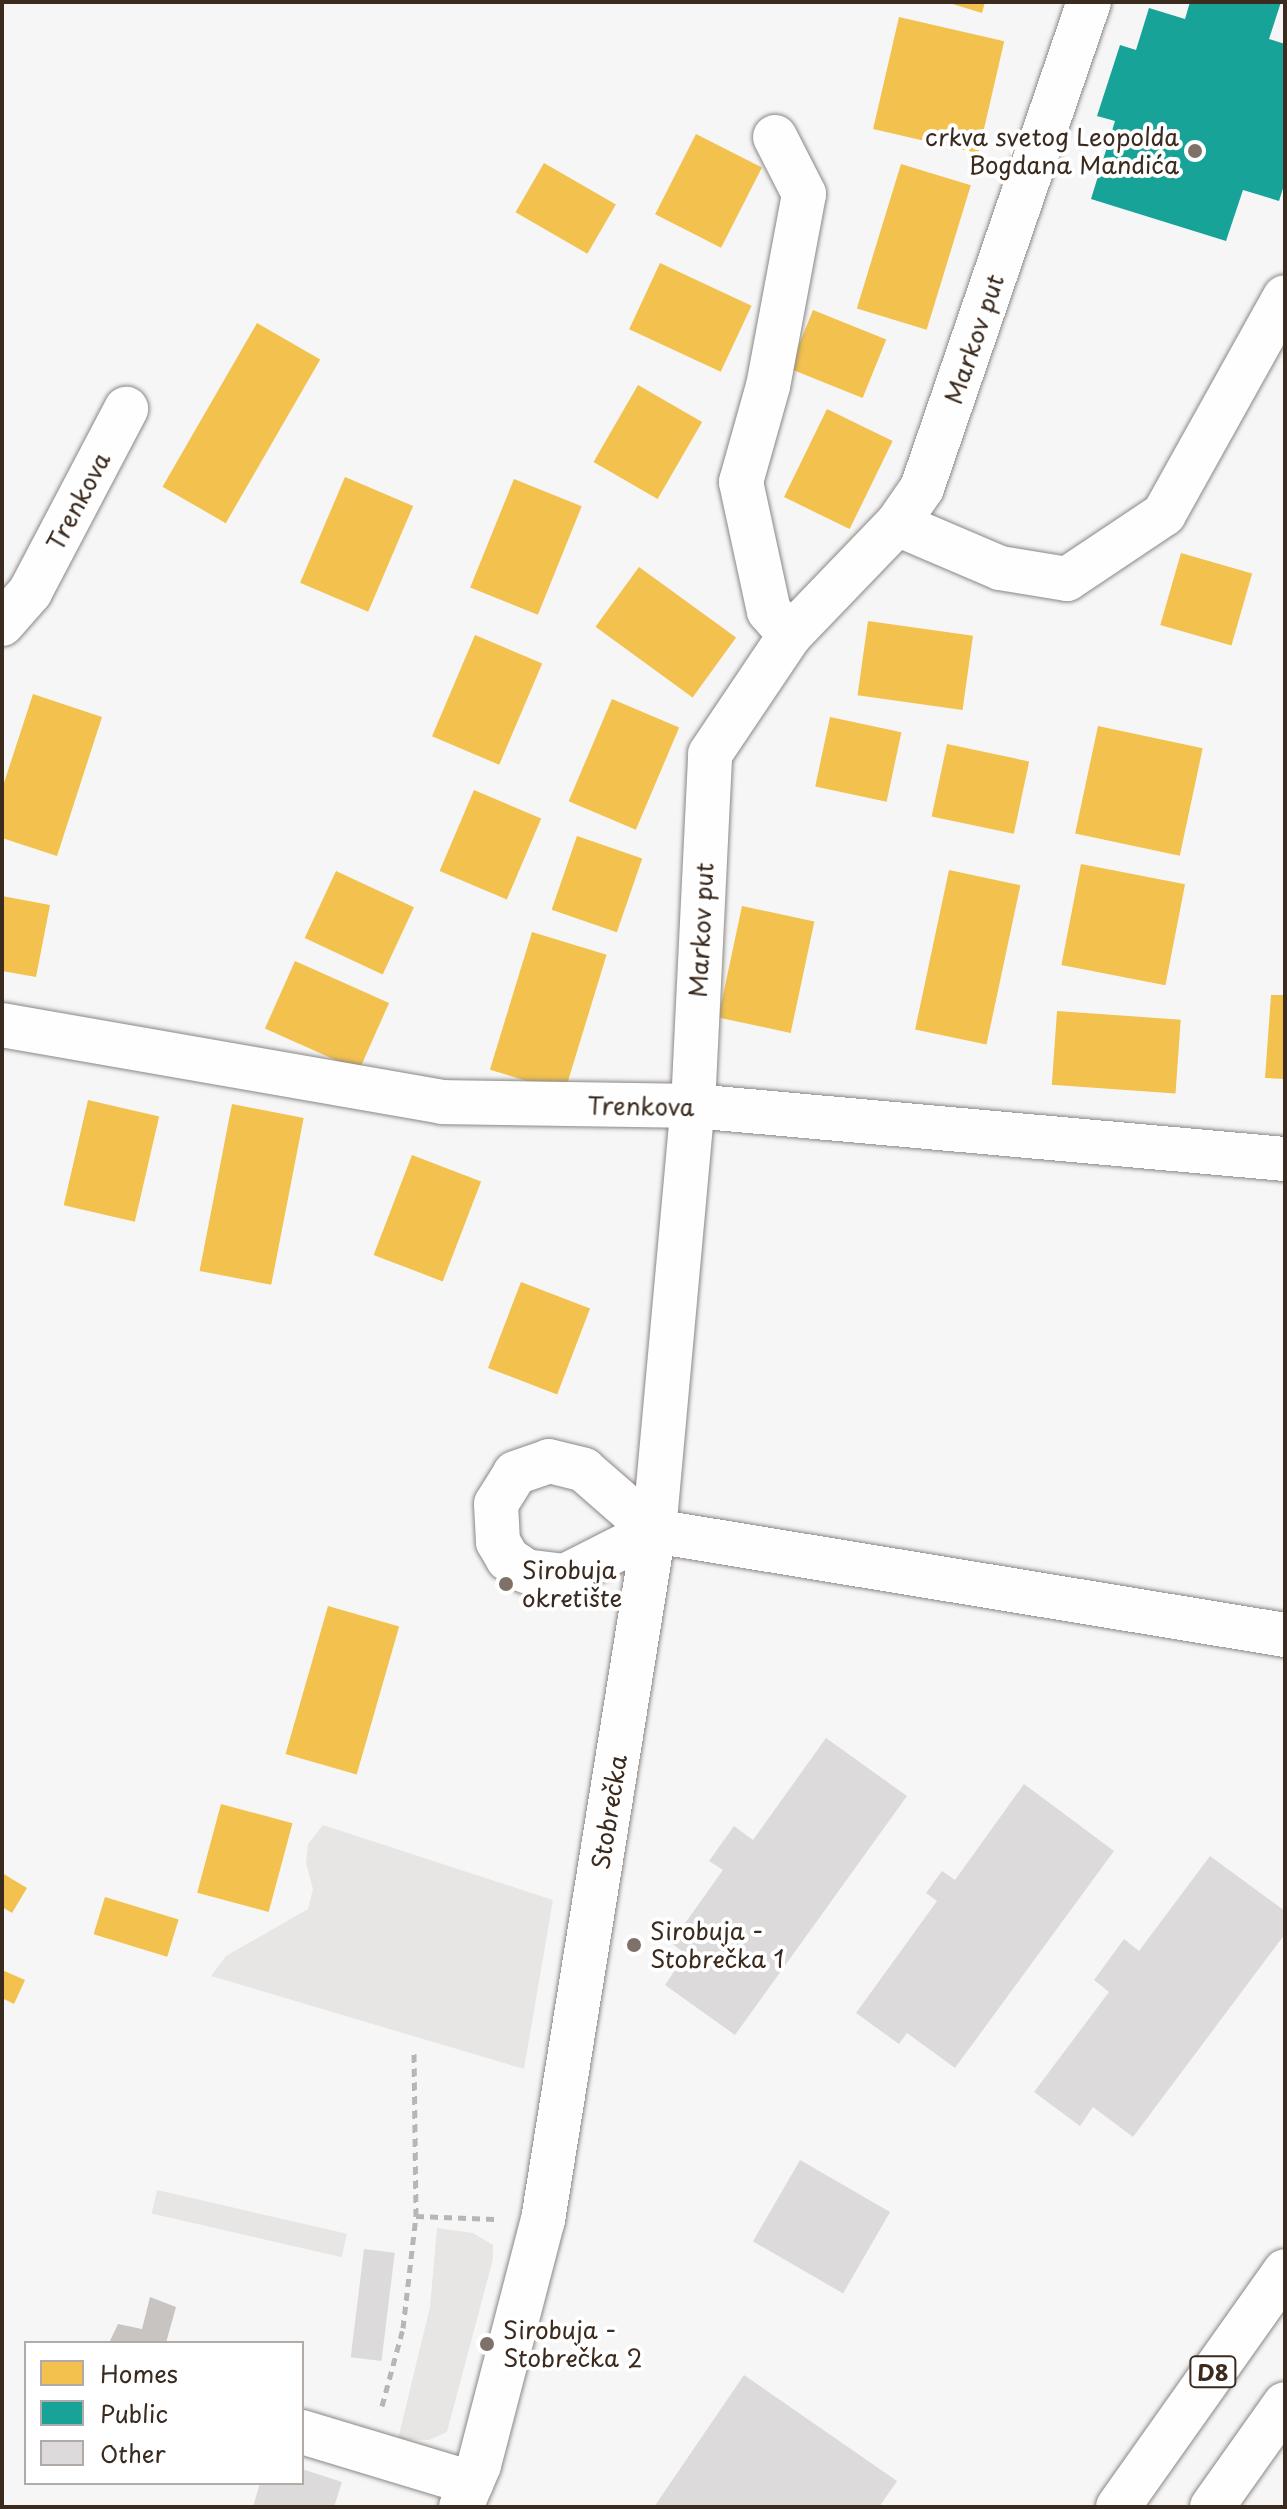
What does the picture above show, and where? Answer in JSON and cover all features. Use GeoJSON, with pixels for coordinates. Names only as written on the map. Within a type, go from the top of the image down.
{"type":"FeatureCollection","features":[{"type":"Feature","properties":{"kind":"main road","name":"Markov put"},"geometry":{"type":"LineString","coordinates":[[693,1106],[710,754],[790,635],[897,524],[922,488],[1089,2]]}},
{"type":"Feature","properties":{"kind":"main road"},"geometry":{"type":"LineString","coordinates":[[775,137],[804,194],[768,386],[741,482],[769,611],[790,635]]}},
{"type":"Feature","properties":{"kind":"main road"},"geometry":{"type":"LineString","coordinates":[[897,524],[1000,568],[1067,579],[1164,514],[1285,297]]}},
{"type":"Feature","properties":{"kind":"main road","name":"Trenkova"},"geometry":{"type":"LineString","coordinates":[[2,624],[16,590],[126,409]]}},
{"type":"Feature","properties":{"kind":"main road","name":"Trenkova"},"geometry":{"type":"LineString","coordinates":[[2,1025],[442,1102],[693,1106],[1285,1159]]}},
{"type":"Feature","properties":{"kind":"main road","name":"Stobrečka"},"geometry":{"type":"LineString","coordinates":[[466,2495],[543,2220],[654,1531],[693,1106]]}},
{"type":"Feature","properties":{"kind":"main road"},"geometry":{"type":"LineString","coordinates":[[654,1531],[1285,1635]]}},
{"type":"Feature","properties":{"kind":"main road","name":"D8"},"geometry":{"type":"LineString","coordinates":[[1118,2507],[1285,2271]]}},
{"type":"Feature","properties":{"kind":"main road"},"geometry":{"type":"LineString","coordinates":[[1212,2507],[1285,2404]]}},
{"type":"Feature","properties":{"kind":"main road"},"geometry":{"type":"LineString","coordinates":[[304,2433],[370,2451],[466,2495]]}},
{"type":"Feature","properties":{"kind":"path"},"geometry":{"type":"LineString","coordinates":[[370,2451],[403,2328],[416,2216],[414,2051]]}},
{"type":"Feature","properties":{"kind":"path"},"geometry":{"type":"LineString","coordinates":[[416,2216],[543,2220]]}},
{"type":"Feature","properties":{"kind":"shaded area"},"geometry":{"type":"Polygon","coordinates":[[[323,1825],[553,1900],[524,2069],[211,1976],[226,1956],[308,1909],[313,1889],[306,1863],[308,1844],[323,1825]]]}},
{"type":"Feature","properties":{"kind":"shaded area"},"geometry":{"type":"Polygon","coordinates":[[[157,2190],[347,2234],[342,2257],[152,2213],[157,2190]]]}},
{"type":"Feature","properties":{"kind":"shaded area"},"geometry":{"type":"Polygon","coordinates":[[[437,2228],[473,2233],[493,2245],[493,2259],[447,2432],[429,2440],[398,2439],[430,2307],[437,2228]]]}},
{"type":"Feature","properties":{"kind":"shaded area"},"geometry":{"type":"Polygon","coordinates":[[[150,2297],[176,2307],[167,2341],[110,2341],[118,2324],[142,2329],[150,2297]]]}},
{"type":"Feature","properties":{"kind":"building: Homes"},"geometry":{"type":"Polygon","coordinates":[[[946,2],[985,2],[982,13],[946,2]]]}},
{"type":"Feature","properties":{"kind":"building: Homes"},"geometry":{"type":"Polygon","coordinates":[[[899,17],[1004,41],[978,153],[873,129],[899,17]]]}},
{"type":"Feature","properties":{"kind":"building: Homes"},"geometry":{"type":"Polygon","coordinates":[[[696,134],[762,168],[721,248],[655,214],[696,134]]]}},
{"type":"Feature","properties":{"kind":"building: Homes"},"geometry":{"type":"Polygon","coordinates":[[[544,163],[616,205],[587,254],[516,212],[544,163]]]}},
{"type":"Feature","properties":{"kind":"building: Homes"},"geometry":{"type":"Polygon","coordinates":[[[901,164],[971,185],[927,330],[857,308],[901,164]]]}},
{"type":"Feature","properties":{"kind":"building: Homes"},"geometry":{"type":"Polygon","coordinates":[[[660,263],[752,306],[721,372],[629,329],[660,263]]]}},
{"type":"Feature","properties":{"kind":"building: Homes"},"geometry":{"type":"Polygon","coordinates":[[[813,310],[886,340],[863,398],[789,368],[813,310]]]}},
{"type":"Feature","properties":{"kind":"building: Homes"},"geometry":{"type":"Polygon","coordinates":[[[257,323],[320,360],[226,523],[162,487],[257,323]]]}},
{"type":"Feature","properties":{"kind":"building: Homes"},"geometry":{"type":"Polygon","coordinates":[[[638,385],[702,422],[658,499],[594,462],[638,385]]]}},
{"type":"Feature","properties":{"kind":"building: Homes"},"geometry":{"type":"Polygon","coordinates":[[[827,409],[893,441],[850,529],[784,497],[827,409]]]}},
{"type":"Feature","properties":{"kind":"building: Homes"},"geometry":{"type":"Polygon","coordinates":[[[345,477],[413,506],[368,612],[300,583],[345,477]]]}},
{"type":"Feature","properties":{"kind":"building: Homes"},"geometry":{"type":"Polygon","coordinates":[[[514,479],[582,506],[538,615],[470,587],[514,479]]]}},
{"type":"Feature","properties":{"kind":"building: Homes"},"geometry":{"type":"Polygon","coordinates":[[[1181,553],[1252,573],[1231,645],[1160,625],[1181,553]]]}},
{"type":"Feature","properties":{"kind":"building: Homes"},"geometry":{"type":"Polygon","coordinates":[[[639,567],[736,638],[693,697],[596,627],[639,567]]]}},
{"type":"Feature","properties":{"kind":"building: Homes"},"geometry":{"type":"Polygon","coordinates":[[[868,621],[973,636],[963,710],[858,695],[868,621]]]}},
{"type":"Feature","properties":{"kind":"building: Homes"},"geometry":{"type":"Polygon","coordinates":[[[475,635],[542,664],[499,765],[432,736],[475,635]]]}},
{"type":"Feature","properties":{"kind":"building: Homes"},"geometry":{"type":"Polygon","coordinates":[[[33,694],[102,717],[57,856],[2,838],[2,789],[33,694]]]}},
{"type":"Feature","properties":{"kind":"building: Homes"},"geometry":{"type":"Polygon","coordinates":[[[612,699],[679,728],[636,830],[569,801],[612,699]]]}},
{"type":"Feature","properties":{"kind":"building: Homes"},"geometry":{"type":"Polygon","coordinates":[[[830,717],[901,732],[887,802],[815,786],[830,717]]]}},
{"type":"Feature","properties":{"kind":"building: Homes"},"geometry":{"type":"Polygon","coordinates":[[[1098,726],[1203,748],[1180,856],[1075,834],[1098,726]]]}},
{"type":"Feature","properties":{"kind":"building: Homes"},"geometry":{"type":"Polygon","coordinates":[[[947,744],[1029,761],[1014,834],[932,816],[947,744]]]}},
{"type":"Feature","properties":{"kind":"building: Homes"},"geometry":{"type":"Polygon","coordinates":[[[474,790],[541,819],[507,900],[440,871],[474,790]]]}},
{"type":"Feature","properties":{"kind":"building: Homes"},"geometry":{"type":"Polygon","coordinates":[[[577,836],[642,858],[617,932],[552,910],[577,836]]]}},
{"type":"Feature","properties":{"kind":"building: Homes"},"geometry":{"type":"Polygon","coordinates":[[[1081,864],[1185,884],[1165,985],[1061,965],[1081,864]]]}},
{"type":"Feature","properties":{"kind":"building: Homes"},"geometry":{"type":"Polygon","coordinates":[[[949,870],[1020,885],[987,1045],[915,1029],[949,870]]]}},
{"type":"Feature","properties":{"kind":"building: Homes"},"geometry":{"type":"Polygon","coordinates":[[[336,871],[414,907],[383,974],[305,938],[336,871]]]}},
{"type":"Feature","properties":{"kind":"building: Homes"},"geometry":{"type":"Polygon","coordinates":[[[2,896],[50,905],[36,977],[2,971],[2,896]]]}},
{"type":"Feature","properties":{"kind":"building: Homes"},"geometry":{"type":"Polygon","coordinates":[[[742,906],[814,921],[791,1033],[718,1018],[742,906]]]}},
{"type":"Feature","properties":{"kind":"building: Homes"},"geometry":{"type":"Polygon","coordinates":[[[532,932],[607,955],[564,1093],[490,1070],[532,932]]]}},
{"type":"Feature","properties":{"kind":"building: Homes"},"geometry":{"type":"Polygon","coordinates":[[[295,961],[389,1003],[359,1070],[265,1029],[295,961]]]}},
{"type":"Feature","properties":{"kind":"building: Homes"},"geometry":{"type":"Polygon","coordinates":[[[1271,995],[1285,995],[1285,1079],[1265,1078],[1271,995]]]}},
{"type":"Feature","properties":{"kind":"building: Homes"},"geometry":{"type":"Polygon","coordinates":[[[1057,1011],[1181,1020],[1176,1093],[1052,1085],[1057,1011]]]}},
{"type":"Feature","properties":{"kind":"building: Homes"},"geometry":{"type":"Polygon","coordinates":[[[88,1100],[159,1116],[135,1222],[64,1205],[88,1100]]]}},
{"type":"Feature","properties":{"kind":"building: Homes"},"geometry":{"type":"Polygon","coordinates":[[[232,1104],[304,1118],[271,1285],[200,1271],[232,1104]]]}},
{"type":"Feature","properties":{"kind":"building: Homes"},"geometry":{"type":"Polygon","coordinates":[[[412,1155],[481,1182],[443,1281],[374,1255],[412,1155]]]}},
{"type":"Feature","properties":{"kind":"building: Homes"},"geometry":{"type":"Polygon","coordinates":[[[521,1282],[590,1309],[557,1394],[488,1368],[521,1282]]]}},
{"type":"Feature","properties":{"kind":"building: Homes"},"geometry":{"type":"Polygon","coordinates":[[[328,1606],[399,1626],[357,1774],[286,1754],[328,1606]]]}},
{"type":"Feature","properties":{"kind":"building: Homes"},"geometry":{"type":"Polygon","coordinates":[[[221,1804],[292,1823],[269,1912],[197,1893],[221,1804]]]}},
{"type":"Feature","properties":{"kind":"building: Homes"},"geometry":{"type":"Polygon","coordinates":[[[2,1873],[27,1888],[12,1913],[2,1907],[2,1873]]]}},
{"type":"Feature","properties":{"kind":"building: Homes"},"geometry":{"type":"Polygon","coordinates":[[[105,1897],[179,1920],[167,1957],[94,1934],[105,1897]]]}},
{"type":"Feature","properties":{"kind":"building: Homes"},"geometry":{"type":"Polygon","coordinates":[[[2,1970],[25,1980],[14,2004],[2,1998],[2,1970]]]}},
{"type":"Feature","properties":{"kind":"building: Public","name":"crkva svetog Leopolda Bogdana Mandića"},"geometry":{"type":"Polygon","coordinates":[[[1190,2],[1281,2],[1269,39],[1285,44],[1285,182],[1279,201],[1243,190],[1226,241],[1091,199],[1115,121],[1097,116],[1120,45],[1136,50],[1149,8],[1185,19],[1190,2]]]}},
{"type":"Feature","properties":{"kind":"building: Other"},"geometry":{"type":"Polygon","coordinates":[[[826,1738],[907,1796],[735,2035],[665,1985],[686,1954],[671,1943],[723,1870],[709,1861],[734,1826],[753,1840],[826,1738]]]}},
{"type":"Feature","properties":{"kind":"building: Other"},"geometry":{"type":"Polygon","coordinates":[[[1024,1784],[1114,1851],[955,2068],[907,2033],[899,2044],[856,2013],[937,1901],[926,1893],[942,1871],[955,1880],[1024,1784]]]}},
{"type":"Feature","properties":{"kind":"building: Other"},"geometry":{"type":"Polygon","coordinates":[[[1210,1856],[1285,1911],[1285,1934],[1133,2137],[1093,2107],[1080,2126],[1034,2092],[1109,1992],[1094,1980],[1124,1939],[1139,1951],[1210,1856]]]}},
{"type":"Feature","properties":{"kind":"building: Other"},"geometry":{"type":"Polygon","coordinates":[[[800,2160],[890,2212],[843,2293],[753,2241],[800,2160]]]}},
{"type":"Feature","properties":{"kind":"building: Other"},"geometry":{"type":"Polygon","coordinates":[[[364,2249],[395,2253],[381,2361],[351,2357],[364,2249]]]}},
{"type":"Feature","properties":{"kind":"building: Other"},"geometry":{"type":"Polygon","coordinates":[[[744,2375],[897,2481],[879,2507],[654,2507],[744,2375]]]}},
{"type":"Feature","properties":{"kind":"building: Other"},"geometry":{"type":"Polygon","coordinates":[[[304,2470],[342,2482],[334,2507],[253,2507],[259,2485],[304,2485],[304,2470]]]}},
{"type":"Feature","properties":{"kind":"place","name":"crkva svetog Leopolda Bogdana Mandića"},"geometry":{"type":"Point","coordinates":[1195,151]}},
{"type":"Feature","properties":{"kind":"place","name":"Sirobuja okretište"},"geometry":{"type":"Point","coordinates":[506,1584]}},
{"type":"Feature","properties":{"kind":"place","name":"Sirobuja - Stobrečka 1"},"geometry":{"type":"Point","coordinates":[634,1945]}},
{"type":"Feature","properties":{"kind":"place","name":"Sirobuja - Stobrečka 2"},"geometry":{"type":"Point","coordinates":[487,2344]}}]}
